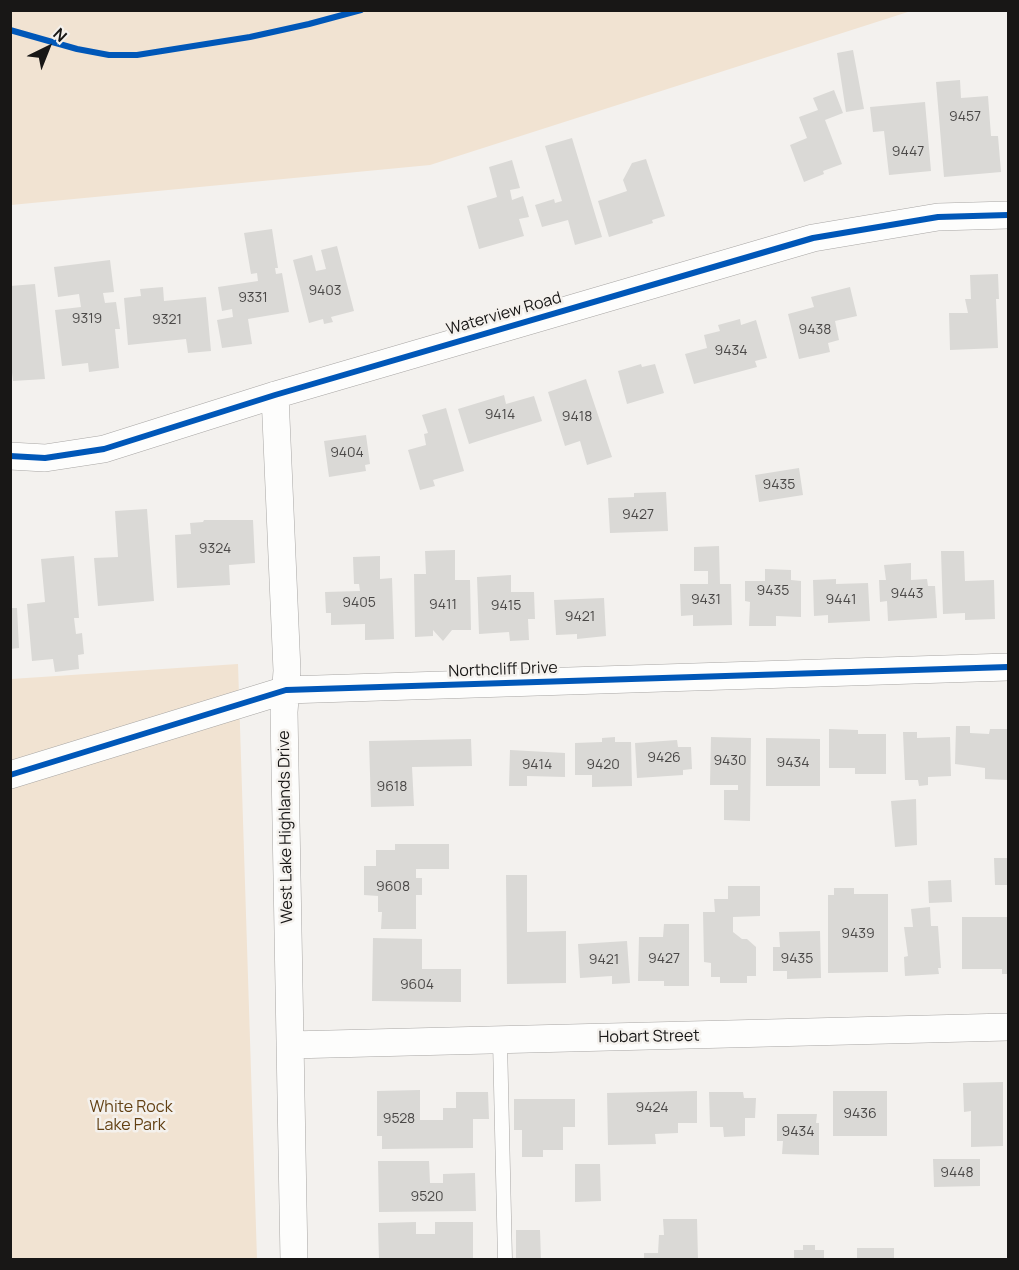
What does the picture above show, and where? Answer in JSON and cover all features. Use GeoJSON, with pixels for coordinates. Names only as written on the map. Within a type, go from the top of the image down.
{"type":"FeatureCollection","features":[{"type":"Feature","properties":{"kind":"street","name":"Waterview Road"},"geometry":{"type":"LineString","coordinates":[[10,456],[45,458],[104,449],[275,395],[813,238],[938,218],[1008,215]]}},
{"type":"Feature","properties":{"kind":"street","name":"West Lake Highlands Drive"},"geometry":{"type":"LineString","coordinates":[[275,395],[287,671],[284,712],[294,1260]]}},
{"type":"Feature","properties":{"kind":"street","name":"Northcliff Drive"},"geometry":{"type":"LineString","coordinates":[[10,775],[286,690],[1008,667]]}},
{"type":"Feature","properties":{"kind":"street","name":"Hobart Street"},"geometry":{"type":"LineString","coordinates":[[290,1045],[1008,1027]]}},
{"type":"Feature","properties":{"kind":"lane"},"geometry":{"type":"LineString","coordinates":[[500,1041],[505,1260]]}},
{"type":"Feature","properties":{"kind":"green space"},"geometry":{"type":"Polygon","coordinates":[[[11,10],[911,11],[430,165],[11,205],[11,10]]]}},
{"type":"Feature","properties":{"kind":"green space","name":"White Rock Lake Park"},"geometry":{"type":"Polygon","coordinates":[[[238,664],[257,1259],[11,1260],[11,679],[238,664]]]}},
{"type":"Feature","properties":{"kind":"building"},"geometry":{"type":"Polygon","coordinates":[[[853,50],[864,109],[846,112],[837,53],[853,50]]]}},
{"type":"Feature","properties":{"kind":"building"},"geometry":{"type":"Polygon","coordinates":[[[960,80],[961,98],[988,96],[991,136],[998,136],[1001,172],[944,177],[936,82],[960,80]]]}},
{"type":"Feature","properties":{"kind":"building"},"geometry":{"type":"Polygon","coordinates":[[[834,90],[843,113],[825,120],[842,164],[823,171],[824,174],[804,182],[790,145],[807,138],[799,117],[818,110],[813,98],[834,90]]]}},
{"type":"Feature","properties":{"kind":"building"},"geometry":{"type":"Polygon","coordinates":[[[925,102],[931,171],[889,175],[884,131],[873,132],[870,107],[925,102]]]}},
{"type":"Feature","properties":{"kind":"building"},"geometry":{"type":"Polygon","coordinates":[[[572,138],[602,237],[575,245],[568,220],[542,227],[535,205],[554,199],[555,203],[562,201],[545,146],[572,138]]]}},
{"type":"Feature","properties":{"kind":"building"},"geometry":{"type":"Polygon","coordinates":[[[646,159],[665,216],[652,220],[653,223],[609,237],[598,201],[627,191],[623,180],[632,163],[646,159]]]}},
{"type":"Feature","properties":{"kind":"building"},"geometry":{"type":"Polygon","coordinates":[[[512,160],[520,188],[510,190],[512,200],[523,196],[529,217],[519,219],[524,236],[479,249],[467,206],[497,197],[489,167],[512,160]]]}},
{"type":"Feature","properties":{"kind":"building"},"geometry":{"type":"Polygon","coordinates":[[[272,229],[278,268],[275,268],[276,274],[282,273],[289,312],[248,319],[252,344],[222,348],[217,320],[233,317],[232,309],[222,311],[218,287],[258,281],[257,273],[251,274],[244,233],[272,229]]]}},
{"type":"Feature","properties":{"kind":"building"},"geometry":{"type":"Polygon","coordinates":[[[337,246],[354,311],[331,317],[333,322],[324,324],[323,319],[309,323],[293,260],[312,255],[316,271],[326,269],[321,250],[337,246]]]}},
{"type":"Feature","properties":{"kind":"building"},"geometry":{"type":"Polygon","coordinates":[[[110,260],[114,292],[103,293],[105,303],[116,302],[120,329],[115,329],[119,368],[89,372],[88,363],[62,366],[55,310],[81,307],[79,294],[58,297],[54,267],[110,260]]]}},
{"type":"Feature","properties":{"kind":"building"},"geometry":{"type":"Polygon","coordinates":[[[998,274],[999,299],[996,299],[998,348],[950,350],[949,313],[968,313],[965,299],[971,299],[970,275],[998,274]]]}},
{"type":"Feature","properties":{"kind":"building"},"geometry":{"type":"Polygon","coordinates":[[[35,284],[45,379],[13,381],[10,356],[10,286],[35,284]]]}},
{"type":"Feature","properties":{"kind":"building"},"geometry":{"type":"Polygon","coordinates":[[[163,287],[164,301],[206,297],[211,351],[188,353],[186,339],[128,345],[124,298],[141,296],[140,289],[163,287]]]}},
{"type":"Feature","properties":{"kind":"building"},"geometry":{"type":"Polygon","coordinates":[[[850,287],[857,316],[835,321],[839,340],[828,343],[830,352],[799,359],[788,314],[814,307],[811,297],[850,287]]]}},
{"type":"Feature","properties":{"kind":"building"},"geometry":{"type":"Polygon","coordinates":[[[740,319],[741,325],[756,320],[767,358],[755,361],[757,367],[694,384],[685,354],[707,348],[704,335],[720,331],[718,325],[740,319]]]}},
{"type":"Feature","properties":{"kind":"building"},"geometry":{"type":"Polygon","coordinates":[[[641,364],[642,367],[655,364],[664,393],[627,404],[618,371],[641,364]]]}},
{"type":"Feature","properties":{"kind":"building"},"geometry":{"type":"Polygon","coordinates":[[[586,379],[612,457],[587,465],[580,441],[565,446],[548,392],[586,379]]]}},
{"type":"Feature","properties":{"kind":"building"},"geometry":{"type":"Polygon","coordinates":[[[504,395],[506,404],[534,396],[542,421],[469,444],[458,409],[504,395]]]}},
{"type":"Feature","properties":{"kind":"building"},"geometry":{"type":"Polygon","coordinates":[[[446,408],[464,471],[433,480],[435,486],[420,490],[408,450],[426,445],[424,434],[428,433],[422,415],[446,408]]]}},
{"type":"Feature","properties":{"kind":"building"},"geometry":{"type":"Polygon","coordinates":[[[366,435],[370,464],[365,465],[366,471],[329,477],[324,441],[366,435]]]}},
{"type":"Feature","properties":{"kind":"building"},"geometry":{"type":"Polygon","coordinates":[[[799,468],[803,495],[759,502],[755,475],[799,468]]]}},
{"type":"Feature","properties":{"kind":"building"},"geometry":{"type":"Polygon","coordinates":[[[666,492],[668,531],[610,533],[608,498],[634,497],[634,493],[666,492]]]}},
{"type":"Feature","properties":{"kind":"building"},"geometry":{"type":"Polygon","coordinates":[[[147,509],[154,601],[98,606],[94,558],[118,557],[115,511],[147,509]]]}},
{"type":"Feature","properties":{"kind":"building"},"geometry":{"type":"Polygon","coordinates":[[[204,520],[253,520],[255,563],[229,565],[230,585],[177,588],[175,535],[191,534],[190,523],[204,520]]]}},
{"type":"Feature","properties":{"kind":"building"},"geometry":{"type":"Polygon","coordinates":[[[719,546],[720,584],[731,584],[732,625],[693,626],[693,615],[681,616],[680,584],[708,584],[708,571],[694,571],[694,547],[719,546]]]}},
{"type":"Feature","properties":{"kind":"building"},"geometry":{"type":"Polygon","coordinates":[[[455,550],[455,580],[470,580],[471,630],[452,630],[443,641],[433,630],[433,636],[415,637],[414,574],[426,574],[425,551],[455,550]]]}},
{"type":"Feature","properties":{"kind":"building"},"geometry":{"type":"Polygon","coordinates":[[[941,551],[964,551],[965,581],[994,580],[995,619],[965,620],[965,613],[943,614],[941,551]]]}},
{"type":"Feature","properties":{"kind":"building"},"geometry":{"type":"Polygon","coordinates":[[[74,556],[79,618],[74,618],[76,634],[82,633],[84,654],[78,655],[79,669],[55,672],[53,659],[32,661],[27,604],[45,602],[41,559],[74,556]]]}},
{"type":"Feature","properties":{"kind":"building"},"geometry":{"type":"Polygon","coordinates":[[[380,556],[380,579],[392,578],[394,639],[365,640],[365,624],[331,625],[331,613],[326,613],[325,592],[360,591],[359,584],[354,584],[353,557],[380,556]]]}},
{"type":"Feature","properties":{"kind":"building"},"geometry":{"type":"Polygon","coordinates":[[[911,563],[911,580],[927,579],[928,586],[935,586],[937,618],[888,621],[887,601],[880,602],[879,580],[886,580],[884,565],[911,563]]]}},
{"type":"Feature","properties":{"kind":"building"},"geometry":{"type":"Polygon","coordinates":[[[765,569],[791,570],[791,580],[801,581],[801,617],[776,616],[776,626],[749,626],[750,602],[745,601],[745,581],[765,581],[765,569]]]}},
{"type":"Feature","properties":{"kind":"building"},"geometry":{"type":"Polygon","coordinates":[[[511,575],[511,592],[534,592],[535,619],[528,619],[529,640],[510,641],[509,632],[479,634],[477,577],[511,575]]]}},
{"type":"Feature","properties":{"kind":"building"},"geometry":{"type":"Polygon","coordinates":[[[836,579],[836,584],[868,583],[870,621],[828,623],[828,615],[814,616],[813,580],[836,579]]]}},
{"type":"Feature","properties":{"kind":"building"},"geometry":{"type":"Polygon","coordinates":[[[604,598],[606,636],[577,639],[577,634],[556,635],[554,600],[604,598]]]}},
{"type":"Feature","properties":{"kind":"building"},"geometry":{"type":"Polygon","coordinates":[[[10,608],[17,608],[19,648],[10,649],[10,608]]]}},
{"type":"Feature","properties":{"kind":"building"},"geometry":{"type":"Polygon","coordinates":[[[956,726],[970,726],[970,733],[989,734],[990,729],[1008,729],[1008,780],[985,779],[985,768],[955,764],[956,726]]]}},
{"type":"Feature","properties":{"kind":"building"},"geometry":{"type":"Polygon","coordinates":[[[829,729],[858,730],[858,734],[886,734],[886,774],[855,774],[855,768],[829,768],[829,729]]]}},
{"type":"Feature","properties":{"kind":"building"},"geometry":{"type":"Polygon","coordinates":[[[903,732],[917,732],[917,738],[950,737],[951,776],[928,777],[928,785],[919,786],[918,780],[905,780],[903,732]]]}},
{"type":"Feature","properties":{"kind":"building"},"geometry":{"type":"Polygon","coordinates":[[[615,737],[615,742],[631,742],[632,786],[592,787],[592,775],[575,775],[575,743],[602,742],[602,738],[615,737]]]}},
{"type":"Feature","properties":{"kind":"building"},"geometry":{"type":"Polygon","coordinates":[[[711,737],[751,738],[750,821],[724,820],[724,790],[738,790],[738,785],[710,785],[711,737]]]}},
{"type":"Feature","properties":{"kind":"building"},"geometry":{"type":"Polygon","coordinates":[[[766,738],[820,739],[820,786],[766,786],[766,738]]]}},
{"type":"Feature","properties":{"kind":"building"},"geometry":{"type":"Polygon","coordinates":[[[471,739],[472,766],[412,767],[414,806],[371,807],[369,741],[471,739]]]}},
{"type":"Feature","properties":{"kind":"building"},"geometry":{"type":"Polygon","coordinates":[[[677,740],[678,747],[691,747],[692,769],[683,770],[683,775],[637,778],[635,743],[677,740]]]}},
{"type":"Feature","properties":{"kind":"building"},"geometry":{"type":"Polygon","coordinates":[[[510,750],[565,753],[565,777],[527,776],[527,786],[509,786],[510,750]]]}},
{"type":"Feature","properties":{"kind":"building"},"geometry":{"type":"Polygon","coordinates":[[[916,799],[917,845],[895,847],[891,801],[916,799]]]}},
{"type":"Feature","properties":{"kind":"building"},"geometry":{"type":"Polygon","coordinates":[[[395,844],[449,844],[449,869],[416,869],[416,878],[422,878],[422,895],[416,895],[416,929],[381,929],[382,912],[378,912],[378,896],[364,895],[364,866],[376,866],[376,850],[395,850],[395,844]]]}},
{"type":"Feature","properties":{"kind":"building"},"geometry":{"type":"Polygon","coordinates":[[[994,858],[1008,858],[1008,885],[995,885],[994,858]]]}},
{"type":"Feature","properties":{"kind":"building"},"geometry":{"type":"Polygon","coordinates":[[[506,875],[527,875],[527,932],[566,931],[566,983],[507,984],[506,875]]]}},
{"type":"Feature","properties":{"kind":"building"},"geometry":{"type":"Polygon","coordinates":[[[951,880],[952,902],[929,903],[928,881],[951,880]]]}},
{"type":"Feature","properties":{"kind":"building"},"geometry":{"type":"Polygon","coordinates":[[[728,886],[760,886],[760,916],[733,917],[733,932],[756,947],[756,976],[747,976],[747,983],[720,983],[720,977],[711,977],[711,963],[704,962],[703,912],[715,912],[714,899],[728,899],[728,886]]]}},
{"type":"Feature","properties":{"kind":"building"},"geometry":{"type":"Polygon","coordinates":[[[834,888],[854,888],[854,894],[888,894],[888,972],[828,973],[828,895],[834,895],[834,888]]]}},
{"type":"Feature","properties":{"kind":"building"},"geometry":{"type":"Polygon","coordinates":[[[930,907],[931,926],[938,926],[941,968],[938,968],[939,974],[905,976],[904,957],[908,956],[904,927],[913,927],[911,909],[930,907]]]}},
{"type":"Feature","properties":{"kind":"building"},"geometry":{"type":"Polygon","coordinates":[[[962,917],[1008,917],[1008,974],[1002,974],[1002,969],[962,969],[962,917]]]}},
{"type":"Feature","properties":{"kind":"building"},"geometry":{"type":"Polygon","coordinates":[[[664,924],[689,924],[689,986],[664,986],[664,981],[638,981],[639,937],[663,937],[664,924]]]}},
{"type":"Feature","properties":{"kind":"building"},"geometry":{"type":"Polygon","coordinates":[[[820,931],[821,978],[787,979],[787,971],[773,971],[773,947],[780,947],[779,932],[820,931]]]}},
{"type":"Feature","properties":{"kind":"building"},"geometry":{"type":"Polygon","coordinates":[[[373,938],[422,939],[422,969],[461,969],[461,1002],[372,1001],[373,938]]]}},
{"type":"Feature","properties":{"kind":"building"},"geometry":{"type":"Polygon","coordinates":[[[627,941],[630,983],[612,984],[612,976],[580,978],[578,944],[627,941]]]}},
{"type":"Feature","properties":{"kind":"building"},"geometry":{"type":"Polygon","coordinates":[[[1003,1082],[1003,1146],[971,1147],[971,1111],[964,1112],[963,1083],[1003,1082]]]}},
{"type":"Feature","properties":{"kind":"building"},"geometry":{"type":"Polygon","coordinates":[[[420,1090],[420,1120],[443,1120],[443,1108],[456,1108],[456,1092],[488,1092],[489,1119],[473,1119],[473,1148],[382,1149],[382,1136],[377,1136],[377,1091],[420,1090]]]}},
{"type":"Feature","properties":{"kind":"building"},"geometry":{"type":"Polygon","coordinates":[[[697,1091],[697,1123],[678,1123],[678,1133],[655,1134],[656,1144],[608,1145],[607,1093],[697,1091]]]}},
{"type":"Feature","properties":{"kind":"building"},"geometry":{"type":"Polygon","coordinates":[[[833,1091],[887,1091],[887,1136],[833,1136],[833,1091]]]}},
{"type":"Feature","properties":{"kind":"building"},"geometry":{"type":"Polygon","coordinates":[[[709,1092],[743,1092],[744,1098],[756,1098],[755,1118],[745,1118],[745,1136],[724,1137],[723,1127],[710,1127],[709,1092]]]}},
{"type":"Feature","properties":{"kind":"building"},"geometry":{"type":"Polygon","coordinates":[[[514,1099],[575,1099],[575,1127],[563,1127],[563,1150],[543,1150],[543,1157],[522,1157],[522,1130],[514,1130],[514,1099]]]}},
{"type":"Feature","properties":{"kind":"building"},"geometry":{"type":"Polygon","coordinates":[[[777,1114],[817,1114],[819,1155],[782,1154],[783,1141],[777,1141],[777,1114]]]}},
{"type":"Feature","properties":{"kind":"building"},"geometry":{"type":"Polygon","coordinates":[[[933,1159],[980,1159],[980,1186],[934,1187],[933,1159]]]}},
{"type":"Feature","properties":{"kind":"building"},"geometry":{"type":"Polygon","coordinates":[[[378,1161],[429,1161],[430,1183],[443,1183],[443,1174],[475,1173],[476,1211],[379,1212],[378,1161]]]}},
{"type":"Feature","properties":{"kind":"building"},"geometry":{"type":"Polygon","coordinates":[[[575,1164],[600,1164],[601,1201],[575,1202],[575,1164]]]}},
{"type":"Feature","properties":{"kind":"building"},"geometry":{"type":"Polygon","coordinates":[[[663,1219],[697,1219],[698,1260],[644,1260],[644,1253],[658,1253],[659,1235],[664,1235],[663,1219]]]}},
{"type":"Feature","properties":{"kind":"building"},"geometry":{"type":"Polygon","coordinates":[[[416,1222],[416,1234],[435,1234],[435,1222],[473,1222],[473,1260],[379,1260],[378,1223],[416,1222]]]}},
{"type":"Feature","properties":{"kind":"building"},"geometry":{"type":"Polygon","coordinates":[[[516,1230],[540,1230],[541,1260],[516,1260],[516,1230]]]}},
{"type":"Feature","properties":{"kind":"building"},"geometry":{"type":"Polygon","coordinates":[[[803,1245],[815,1245],[815,1250],[824,1250],[824,1260],[794,1260],[794,1250],[803,1250],[803,1245]]]}},
{"type":"Feature","properties":{"kind":"building"},"geometry":{"type":"Polygon","coordinates":[[[857,1248],[894,1248],[894,1260],[857,1260],[857,1248]]]}},
{"type":"Feature","properties":{"kind":"cycle path"},"geometry":{"type":"LineString","coordinates":[[10,30],[77,49],[109,55],[137,55],[250,37],[361,10]]}},
{"type":"Feature","properties":{"kind":"cycle path"},"geometry":{"type":"LineString","coordinates":[[10,456],[45,458],[104,449],[275,395],[813,238],[938,217],[1008,215]]}},
{"type":"Feature","properties":{"kind":"cycle path"},"geometry":{"type":"LineString","coordinates":[[10,775],[286,690],[1008,667]]}}]}
